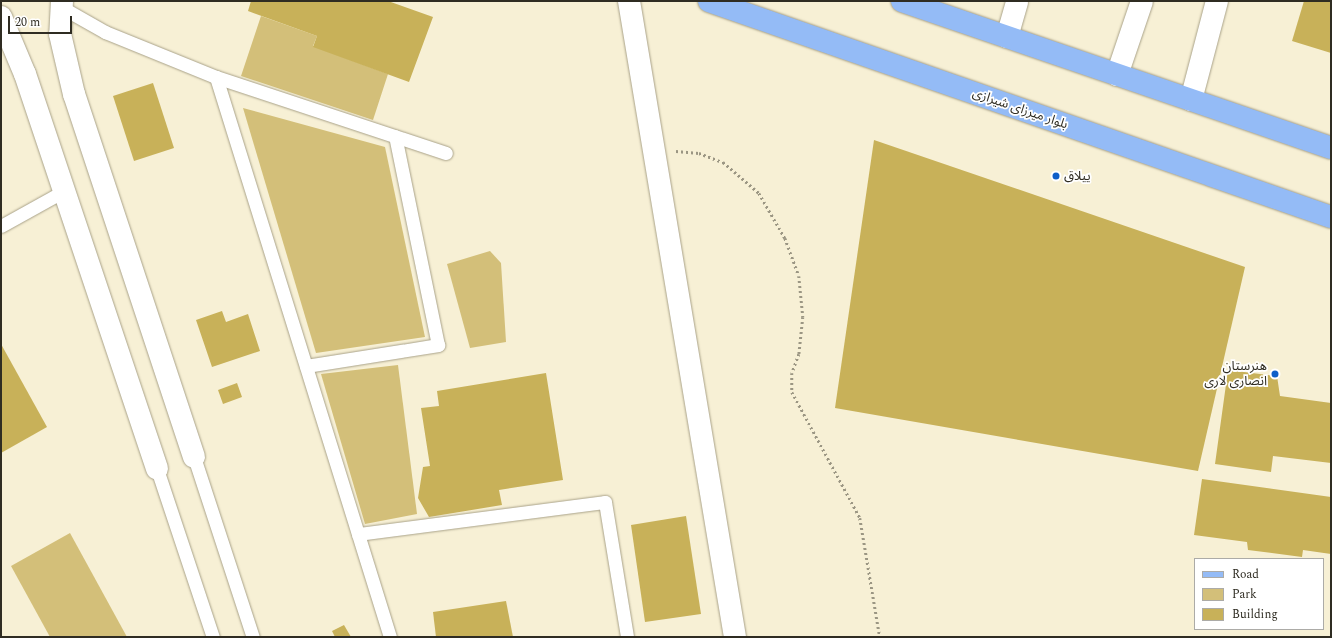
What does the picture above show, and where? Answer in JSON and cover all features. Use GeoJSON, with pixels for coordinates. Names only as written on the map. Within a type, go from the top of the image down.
{"type":"FeatureCollection","features":[{"type":"Feature","properties":{"kind":"main road","name":"بلوار میرزای شیرازی"},"geometry":{"type":"LineString","coordinates":[[709,1],[1331,217]]}},
{"type":"Feature","properties":{"kind":"main road"},"geometry":{"type":"LineString","coordinates":[[902,1],[1331,148]]}},
{"type":"Feature","properties":{"kind":"street"},"geometry":{"type":"LineString","coordinates":[[629,1],[735,637]]}},
{"type":"Feature","properties":{"kind":"street"},"geometry":{"type":"LineString","coordinates":[[1007,37],[1017,1]]}},
{"type":"Feature","properties":{"kind":"street"},"geometry":{"type":"LineString","coordinates":[[1117,75],[1142,1]]}},
{"type":"Feature","properties":{"kind":"street"},"geometry":{"type":"LineString","coordinates":[[1191,100],[1217,1]]}},
{"type":"Feature","properties":{"kind":"street"},"geometry":{"type":"LineString","coordinates":[[62,4],[60,34],[74,94],[194,457]]}},
{"type":"Feature","properties":{"kind":"street"},"geometry":{"type":"LineString","coordinates":[[1,17],[25,74],[157,469]]}},
{"type":"Feature","properties":{"kind":"lane"},"geometry":{"type":"LineString","coordinates":[[62,4],[105,32],[216,77],[446,153]]}},
{"type":"Feature","properties":{"kind":"lane"},"geometry":{"type":"LineString","coordinates":[[216,77],[390,637]]}},
{"type":"Feature","properties":{"kind":"lane"},"geometry":{"type":"LineString","coordinates":[[306,366],[438,345],[395,136]]}},
{"type":"Feature","properties":{"kind":"lane"},"geometry":{"type":"LineString","coordinates":[[1,226],[64,191]]}},
{"type":"Feature","properties":{"kind":"lane"},"geometry":{"type":"LineString","coordinates":[[194,457],[253,637]]}},
{"type":"Feature","properties":{"kind":"lane"},"geometry":{"type":"LineString","coordinates":[[157,469],[213,637]]}},
{"type":"Feature","properties":{"kind":"lane"},"geometry":{"type":"LineString","coordinates":[[358,534],[605,502],[627,637]]}},
{"type":"Feature","properties":{"kind":"path"},"geometry":{"type":"LineString","coordinates":[[653,149],[699,153],[723,162],[759,193],[786,238],[798,276],[803,317],[792,392],[860,518],[880,637]]}},
{"type":"Feature","properties":{"kind":"green space"},"geometry":{"type":"Polygon","coordinates":[[[261,16],[317,36],[313,46],[388,74],[373,120],[241,76],[261,16]]]}},
{"type":"Feature","properties":{"kind":"green space"},"geometry":{"type":"Polygon","coordinates":[[[243,108],[385,147],[425,337],[316,353],[243,108]]]}},
{"type":"Feature","properties":{"kind":"green space"},"geometry":{"type":"Polygon","coordinates":[[[490,251],[501,263],[506,342],[470,348],[447,264],[490,251]]]}},
{"type":"Feature","properties":{"kind":"green space"},"geometry":{"type":"Polygon","coordinates":[[[398,365],[417,514],[365,524],[321,374],[398,365]]]}},
{"type":"Feature","properties":{"kind":"green space"},"geometry":{"type":"Polygon","coordinates":[[[70,533],[127,637],[50,637],[11,566],[70,533]]]}},
{"type":"Feature","properties":{"kind":"building"},"geometry":{"type":"Polygon","coordinates":[[[251,1],[388,1],[433,17],[409,82],[313,47],[317,36],[248,11],[251,1]]]}},
{"type":"Feature","properties":{"kind":"building"},"geometry":{"type":"Polygon","coordinates":[[[1304,1],[1331,1],[1331,53],[1292,41],[1304,1]]]}},
{"type":"Feature","properties":{"kind":"building"},"geometry":{"type":"Polygon","coordinates":[[[153,83],[174,148],[134,161],[113,96],[153,83]]]}},
{"type":"Feature","properties":{"kind":"building"},"geometry":{"type":"Polygon","coordinates":[[[874,140],[1245,267],[1198,471],[835,408],[874,140]]]}},
{"type":"Feature","properties":{"kind":"building"},"geometry":{"type":"Polygon","coordinates":[[[222,311],[226,322],[248,314],[260,351],[212,367],[196,320],[222,311]]]}},
{"type":"Feature","properties":{"kind":"building"},"geometry":{"type":"Polygon","coordinates":[[[1,344],[47,427],[1,453],[1,344]]]}},
{"type":"Feature","properties":{"kind":"building"},"geometry":{"type":"Polygon","coordinates":[[[1228,370],[1277,376],[1280,396],[1331,403],[1331,463],[1273,456],[1271,472],[1215,464],[1228,370]]]}},
{"type":"Feature","properties":{"kind":"building"},"geometry":{"type":"Polygon","coordinates":[[[546,373],[563,480],[499,490],[502,505],[429,517],[418,498],[423,467],[430,466],[421,408],[439,406],[437,391],[546,373]]]}},
{"type":"Feature","properties":{"kind":"building"},"geometry":{"type":"Polygon","coordinates":[[[237,383],[242,397],[223,404],[218,390],[237,383]]]}},
{"type":"Feature","properties":{"kind":"building"},"geometry":{"type":"Polygon","coordinates":[[[1202,479],[1331,497],[1331,554],[1303,550],[1302,557],[1248,550],[1247,542],[1194,535],[1202,479]]]}},
{"type":"Feature","properties":{"kind":"building"},"geometry":{"type":"Polygon","coordinates":[[[686,516],[701,614],[645,622],[631,525],[686,516]]]}},
{"type":"Feature","properties":{"kind":"building"},"geometry":{"type":"Polygon","coordinates":[[[506,601],[513,637],[436,637],[433,612],[506,601]]]}},
{"type":"Feature","properties":{"kind":"building"},"geometry":{"type":"Polygon","coordinates":[[[344,625],[351,637],[335,637],[332,631],[344,625]]]}},
{"type":"Feature","properties":{"kind":"place","name":"ییلاق"},"geometry":{"type":"Point","coordinates":[1056,176]}},
{"type":"Feature","properties":{"kind":"place","name":"هنرستان انصاری لاری"},"geometry":{"type":"Point","coordinates":[1275,374]}}]}
